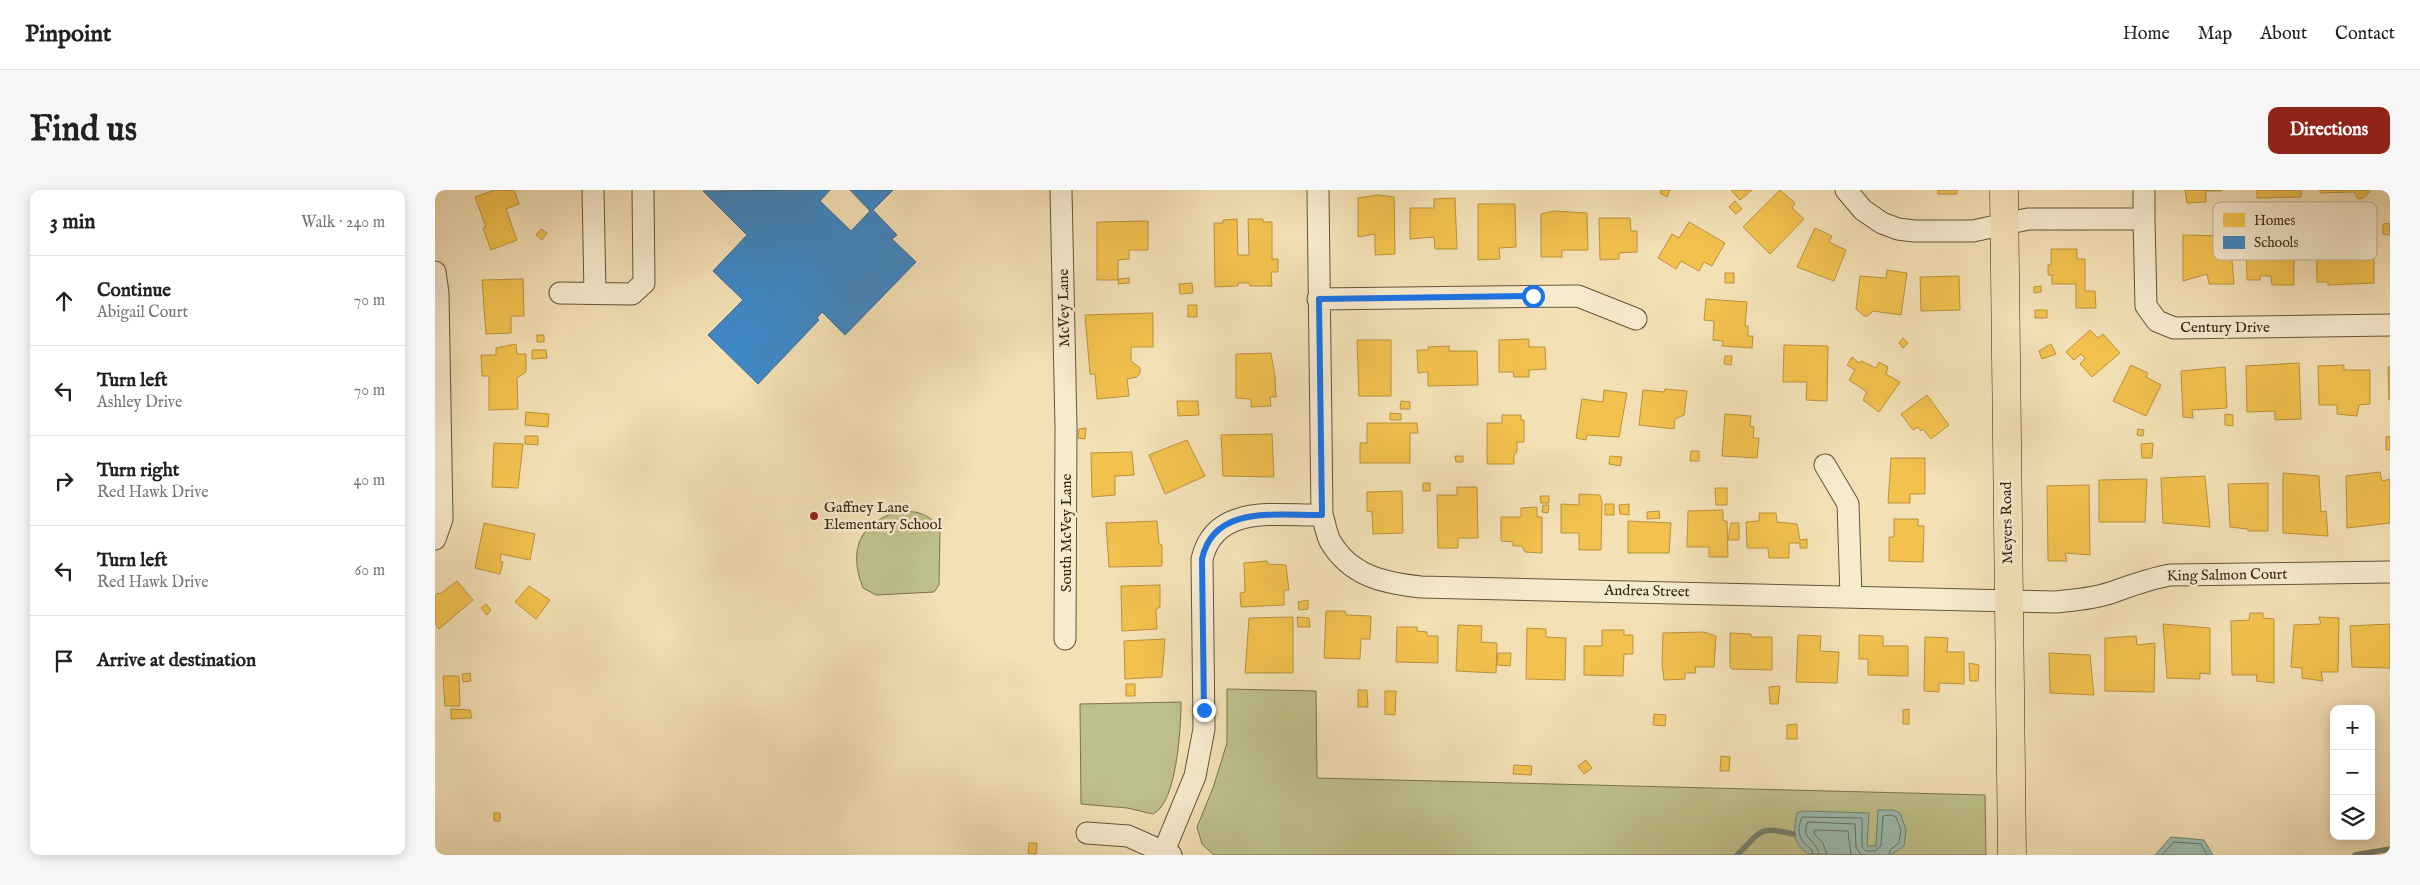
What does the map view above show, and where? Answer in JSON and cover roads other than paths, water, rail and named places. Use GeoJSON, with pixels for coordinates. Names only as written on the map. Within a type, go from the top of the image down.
{"type":"FeatureCollection","features":[{"type":"Feature","properties":{"kind":"main road","name":"Meyers Road"},"geometry":{"type":"LineString","coordinates":[[2003,190],[2012,855]]}},
{"type":"Feature","properties":{"kind":"street"},"geometry":{"type":"LineString","coordinates":[[593,190],[595,293]]}},
{"type":"Feature","properties":{"kind":"street"},"geometry":{"type":"LineString","coordinates":[[559,293],[632,294],[644,283],[643,190]]}},
{"type":"Feature","properties":{"kind":"street","name":"McVey Lane"},"geometry":{"type":"LineString","coordinates":[[1061,190],[1066,427]]}},
{"type":"Feature","properties":{"kind":"street","name":"Andrea Street"},"geometry":{"type":"LineString","coordinates":[[1318,190],[1322,515],[1330,540],[1339,552],[1365,575],[1389,584],[1421,587],[2008,600]]}},
{"type":"Feature","properties":{"kind":"street"},"geometry":{"type":"LineString","coordinates":[[1846,190],[1863,210],[1883,223],[1898,229],[1973,231],[2028,219],[2144,219]]}},
{"type":"Feature","properties":{"kind":"street","name":"Century Drive"},"geometry":{"type":"LineString","coordinates":[[2144,190],[2146,306],[2157,321],[2174,328],[2390,325]]}},
{"type":"Feature","properties":{"kind":"street"},"geometry":{"type":"LineString","coordinates":[[435,272],[438,293],[442,519],[435,539]]}},
{"type":"Feature","properties":{"kind":"street"},"geometry":{"type":"LineString","coordinates":[[1319,299],[1578,296],[1636,319]]}},
{"type":"Feature","properties":{"kind":"street","name":"South McVey Lane"},"geometry":{"type":"LineString","coordinates":[[1065,639],[1066,427]]}},
{"type":"Feature","properties":{"kind":"street"},"geometry":{"type":"LineString","coordinates":[[1825,465],[1847,504],[1851,596]]}},
{"type":"Feature","properties":{"kind":"street"},"geometry":{"type":"LineString","coordinates":[[1087,833],[1127,836],[1167,853],[1195,776],[1204,729],[1202,559],[1205,546],[1213,532],[1227,522],[1248,517],[1322,515]]}},
{"type":"Feature","properties":{"kind":"street","name":"King Salmon Court"},"geometry":{"type":"LineString","coordinates":[[2008,600],[2056,602],[2086,600],[2146,579],[2170,575],[2390,572]]}},
{"type":"Feature","properties":{"kind":"water"},"geometry":{"type":"Polygon","coordinates":[[[1878,810],[1893,810],[1900,813],[1906,830],[1904,846],[1891,855],[1809,854],[1799,845],[1795,836],[1797,813],[1803,811],[1869,813],[1867,846],[1876,846],[1878,810]]]}},
{"type":"Feature","properties":{"kind":"water"},"geometry":{"type":"Polygon","coordinates":[[[2171,837],[2204,840],[2213,855],[2155,855],[2171,837]]]}},
{"type":"Feature","properties":{"kind":"waterway"},"geometry":{"type":"LineString","coordinates":[[1737,855],[1761,832],[1773,830],[1793,834]]}},
{"type":"Feature","properties":{"kind":"waterway"},"geometry":{"type":"LineString","coordinates":[[2355,855],[2390,849]]}},
{"type":"Feature","properties":{"kind":"place","name":"Gaffney Lane Elementary School"},"geometry":{"type":"Point","coordinates":[814,516]}}]}
